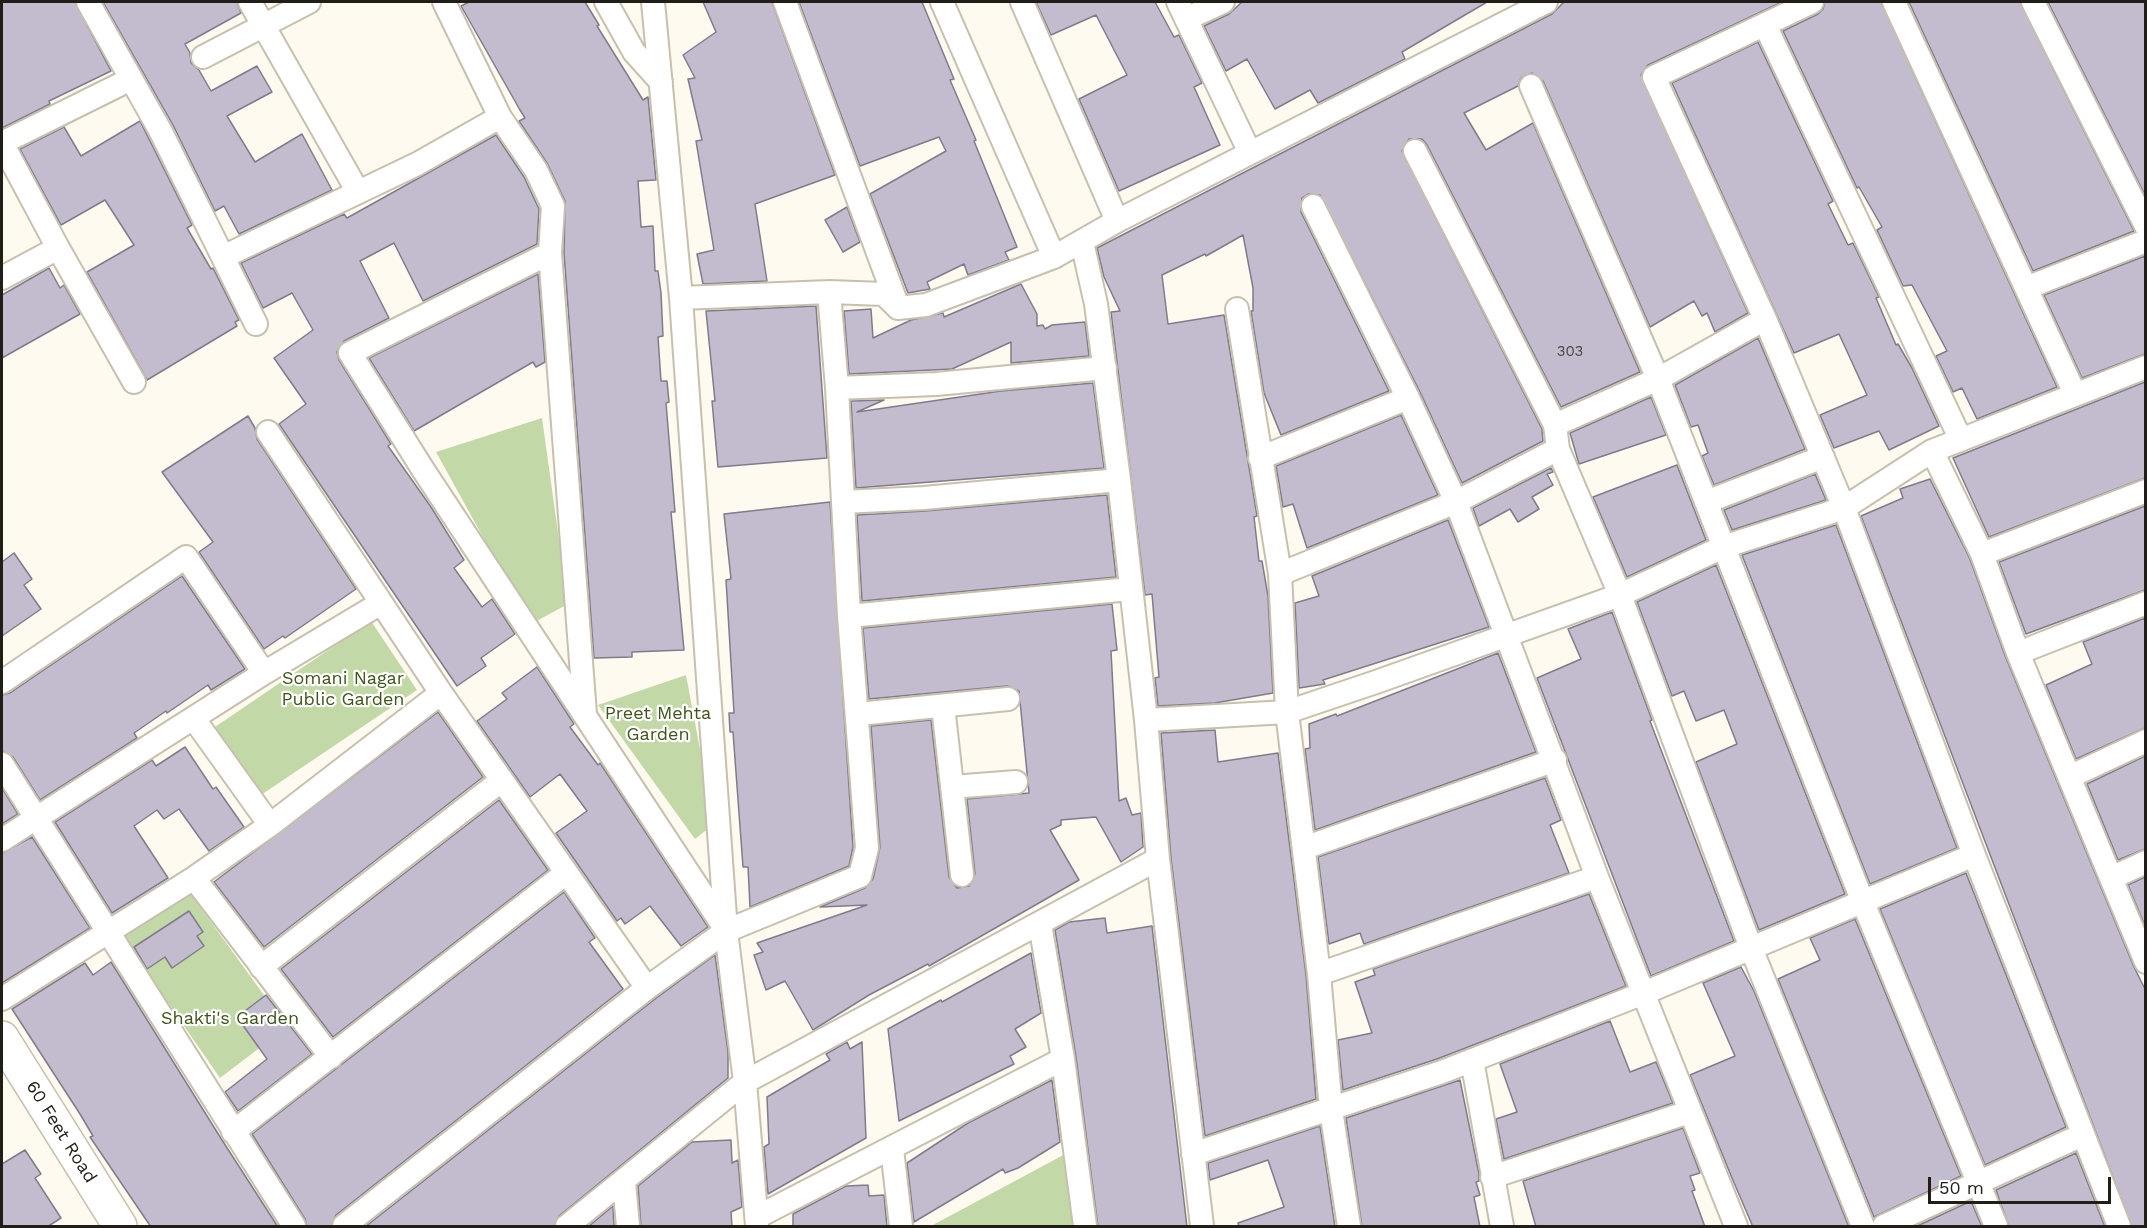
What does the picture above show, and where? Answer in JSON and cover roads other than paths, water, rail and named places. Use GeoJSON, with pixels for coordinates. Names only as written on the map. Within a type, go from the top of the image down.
{"type":"FeatureCollection","features":[{"type":"Feature","properties":{"kind":"main road","name":"60 Feet Road"},"geometry":{"type":"LineString","coordinates":[[2,1038],[120,1227]]}},
{"type":"Feature","properties":{"kind":"street"},"geometry":{"type":"LineString","coordinates":[[88,2],[161,132],[256,324]]}},
{"type":"Feature","properties":{"kind":"street"},"geometry":{"type":"LineString","coordinates":[[250,2],[358,192]]}},
{"type":"Feature","properties":{"kind":"street"},"geometry":{"type":"LineString","coordinates":[[203,57],[309,2]]}},
{"type":"Feature","properties":{"kind":"street"},"geometry":{"type":"LineString","coordinates":[[444,2],[500,117],[536,170],[553,206],[550,253],[585,715]]}},
{"type":"Feature","properties":{"kind":"street"},"geometry":{"type":"LineString","coordinates":[[606,2],[634,52],[661,82]]}},
{"type":"Feature","properties":{"kind":"street"},"geometry":{"type":"LineString","coordinates":[[653,2],[681,298],[726,931],[745,1082],[757,1222],[1063,1059]]}},
{"type":"Feature","properties":{"kind":"street"},"geometry":{"type":"LineString","coordinates":[[785,2],[898,308]]}},
{"type":"Feature","properties":{"kind":"street"},"geometry":{"type":"LineString","coordinates":[[942,2],[1054,256]]}},
{"type":"Feature","properties":{"kind":"street"},"geometry":{"type":"LineString","coordinates":[[1022,2],[1117,221]]}},
{"type":"Feature","properties":{"kind":"street"},"geometry":{"type":"LineString","coordinates":[[1223,2],[1182,10],[1250,153]]}},
{"type":"Feature","properties":{"kind":"street"},"geometry":{"type":"LineString","coordinates":[[898,308],[926,305],[1054,256],[1117,221],[1546,2]]}},
{"type":"Feature","properties":{"kind":"street"},"geometry":{"type":"LineString","coordinates":[[1812,2],[1766,26],[1654,76],[1765,319],[1844,508],[1974,855],[2119,1227]]}},
{"type":"Feature","properties":{"kind":"street"},"geometry":{"type":"LineString","coordinates":[[1894,2],[2075,394]]}},
{"type":"Feature","properties":{"kind":"street"},"geometry":{"type":"LineString","coordinates":[[2033,2],[2145,226]]}},
{"type":"Feature","properties":{"kind":"street"},"geometry":{"type":"LineString","coordinates":[[1766,26],[1960,438]]}},
{"type":"Feature","properties":{"kind":"street"},"geometry":{"type":"LineString","coordinates":[[634,52],[658,46]]}},
{"type":"Feature","properties":{"kind":"street"},"geometry":{"type":"LineString","coordinates":[[131,79],[2,143],[134,382]]}},
{"type":"Feature","properties":{"kind":"street"},"geometry":{"type":"LineString","coordinates":[[1531,86],[1658,379],[1862,900],[1996,1227]]}},
{"type":"Feature","properties":{"kind":"street"},"geometry":{"type":"LineString","coordinates":[[223,257],[417,164],[500,117]]}},
{"type":"Feature","properties":{"kind":"street"},"geometry":{"type":"LineString","coordinates":[[1415,151],[1555,425],[1558,449],[1620,595],[1751,948],[1863,1227]]}},
{"type":"Feature","properties":{"kind":"street"},"geometry":{"type":"LineString","coordinates":[[1313,206],[1456,501],[1730,1225]]}},
{"type":"Feature","properties":{"kind":"street"},"geometry":{"type":"LineString","coordinates":[[2026,288],[2145,241]]}},
{"type":"Feature","properties":{"kind":"street"},"geometry":{"type":"LineString","coordinates":[[1082,242],[1096,304],[1119,480],[1146,720],[1158,859],[1202,1227]]}},
{"type":"Feature","properties":{"kind":"street"},"geometry":{"type":"LineString","coordinates":[[2,278],[58,248]]}},
{"type":"Feature","properties":{"kind":"street"},"geometry":{"type":"LineString","coordinates":[[550,253],[350,353],[422,468],[726,931]]}},
{"type":"Feature","properties":{"kind":"street"},"geometry":{"type":"LineString","coordinates":[[681,298],[829,292],[884,294],[898,308]]}},
{"type":"Feature","properties":{"kind":"street"},"geometry":{"type":"LineString","coordinates":[[344,1227],[648,988],[726,931],[860,876],[867,848],[849,616],[837,388],[829,292]]}},
{"type":"Feature","properties":{"kind":"street"},"geometry":{"type":"LineString","coordinates":[[1237,309],[1280,574],[1287,712],[1319,974],[1330,1110],[1349,1227]]}},
{"type":"Feature","properties":{"kind":"street"},"geometry":{"type":"LineString","coordinates":[[1555,425],[1658,379],[1765,319]]}},
{"type":"Feature","properties":{"kind":"street"},"geometry":{"type":"LineString","coordinates":[[1146,720],[1287,712],[1620,595],[1724,547],[1844,508],[1932,451],[1960,438],[2145,367]]}},
{"type":"Feature","properties":{"kind":"street"},"geometry":{"type":"LineString","coordinates":[[837,388],[936,384],[1105,368]]}},
{"type":"Feature","properties":{"kind":"street"},"geometry":{"type":"LineString","coordinates":[[1260,458],[1408,398]]}},
{"type":"Feature","properties":{"kind":"street"},"geometry":{"type":"LineString","coordinates":[[268,432],[441,693],[648,988]]}},
{"type":"Feature","properties":{"kind":"street"},"geometry":{"type":"LineString","coordinates":[[1280,574],[1456,501],[1558,449]]}},
{"type":"Feature","properties":{"kind":"street"},"geometry":{"type":"LineString","coordinates":[[1932,451],[1982,554],[2018,653],[2145,962]]}},
{"type":"Feature","properties":{"kind":"street"},"geometry":{"type":"LineString","coordinates":[[1706,502],[1823,457]]}},
{"type":"Feature","properties":{"kind":"street"},"geometry":{"type":"LineString","coordinates":[[843,502],[924,498],[1119,480]]}},
{"type":"Feature","properties":{"kind":"street"},"geometry":{"type":"LineString","coordinates":[[1982,554],[2145,491]]}},
{"type":"Feature","properties":{"kind":"street"},"geometry":{"type":"LineString","coordinates":[[2,682],[186,557],[264,673]]}},
{"type":"Feature","properties":{"kind":"street"},"geometry":{"type":"LineString","coordinates":[[849,616],[1130,589]]}},
{"type":"Feature","properties":{"kind":"street"},"geometry":{"type":"LineString","coordinates":[[2,840],[194,720],[264,673],[381,603]]}},
{"type":"Feature","properties":{"kind":"street"},"geometry":{"type":"LineString","coordinates":[[2018,653],[2145,603]]}},
{"type":"Feature","properties":{"kind":"street"},"geometry":{"type":"LineString","coordinates":[[2,999],[194,878],[270,825],[441,693]]}},
{"type":"Feature","properties":{"kind":"street"},"geometry":{"type":"LineString","coordinates":[[858,714],[1008,699]]}},
{"type":"Feature","properties":{"kind":"street"},"geometry":{"type":"LineString","coordinates":[[943,706],[962,875]]}},
{"type":"Feature","properties":{"kind":"street"},"geometry":{"type":"LineString","coordinates":[[194,720],[270,825]]}},
{"type":"Feature","properties":{"kind":"street"},"geometry":{"type":"LineString","coordinates":[[2069,777],[2145,741]]}},
{"type":"Feature","properties":{"kind":"street"},"geometry":{"type":"LineString","coordinates":[[1304,848],[1555,760]]}},
{"type":"Feature","properties":{"kind":"street"},"geometry":{"type":"LineString","coordinates":[[2,764],[294,1227]]}},
{"type":"Feature","properties":{"kind":"street"},"geometry":{"type":"LineString","coordinates":[[261,967],[502,780]]}},
{"type":"Feature","properties":{"kind":"street"},"geometry":{"type":"LineString","coordinates":[[952,787],[1016,782]]}},
{"type":"Feature","properties":{"kind":"street"},"geometry":{"type":"LineString","coordinates":[[1193,1154],[1330,1110],[1472,1060],[1644,993],[1974,855]]}},
{"type":"Feature","properties":{"kind":"street"},"geometry":{"type":"LineString","coordinates":[[567,1227],[745,1082],[1158,859]]}},
{"type":"Feature","properties":{"kind":"street"},"geometry":{"type":"LineString","coordinates":[[2111,878],[2145,862]]}},
{"type":"Feature","properties":{"kind":"street"},"geometry":{"type":"LineString","coordinates":[[233,1132],[566,873]]}},
{"type":"Feature","properties":{"kind":"street"},"geometry":{"type":"LineString","coordinates":[[1319,974],[1597,877]]}},
{"type":"Feature","properties":{"kind":"street"},"geometry":{"type":"LineString","coordinates":[[194,878],[331,1058]]}},
{"type":"Feature","properties":{"kind":"street"},"geometry":{"type":"LineString","coordinates":[[1040,924],[1063,1059],[1085,1227]]}},
{"type":"Feature","properties":{"kind":"street"},"geometry":{"type":"LineString","coordinates":[[1472,1060],[1502,1227]]}},
{"type":"Feature","properties":{"kind":"street"},"geometry":{"type":"LineString","coordinates":[[1492,1177],[1689,1112]]}},
{"type":"Feature","properties":{"kind":"street"},"geometry":{"type":"LineString","coordinates":[[1884,1227],[2082,1135]]}},
{"type":"Feature","properties":{"kind":"street"},"geometry":{"type":"LineString","coordinates":[[892,1149],[901,1227]]}},
{"type":"Feature","properties":{"kind":"street"},"geometry":{"type":"LineString","coordinates":[[624,1182],[628,1227]]}},
{"type":"Feature","properties":{"kind":"park label","name":"Somani Nagar Public Garden"},"geometry":{"type":"Point","coordinates":[343,689]}},
{"type":"Feature","properties":{"kind":"park label","name":"Preet Mehta Garden"},"geometry":{"type":"Point","coordinates":[658,724]}},
{"type":"Feature","properties":{"kind":"park label","name":"Shakti's Garden"},"geometry":{"type":"Point","coordinates":[230,1019]}}]}
